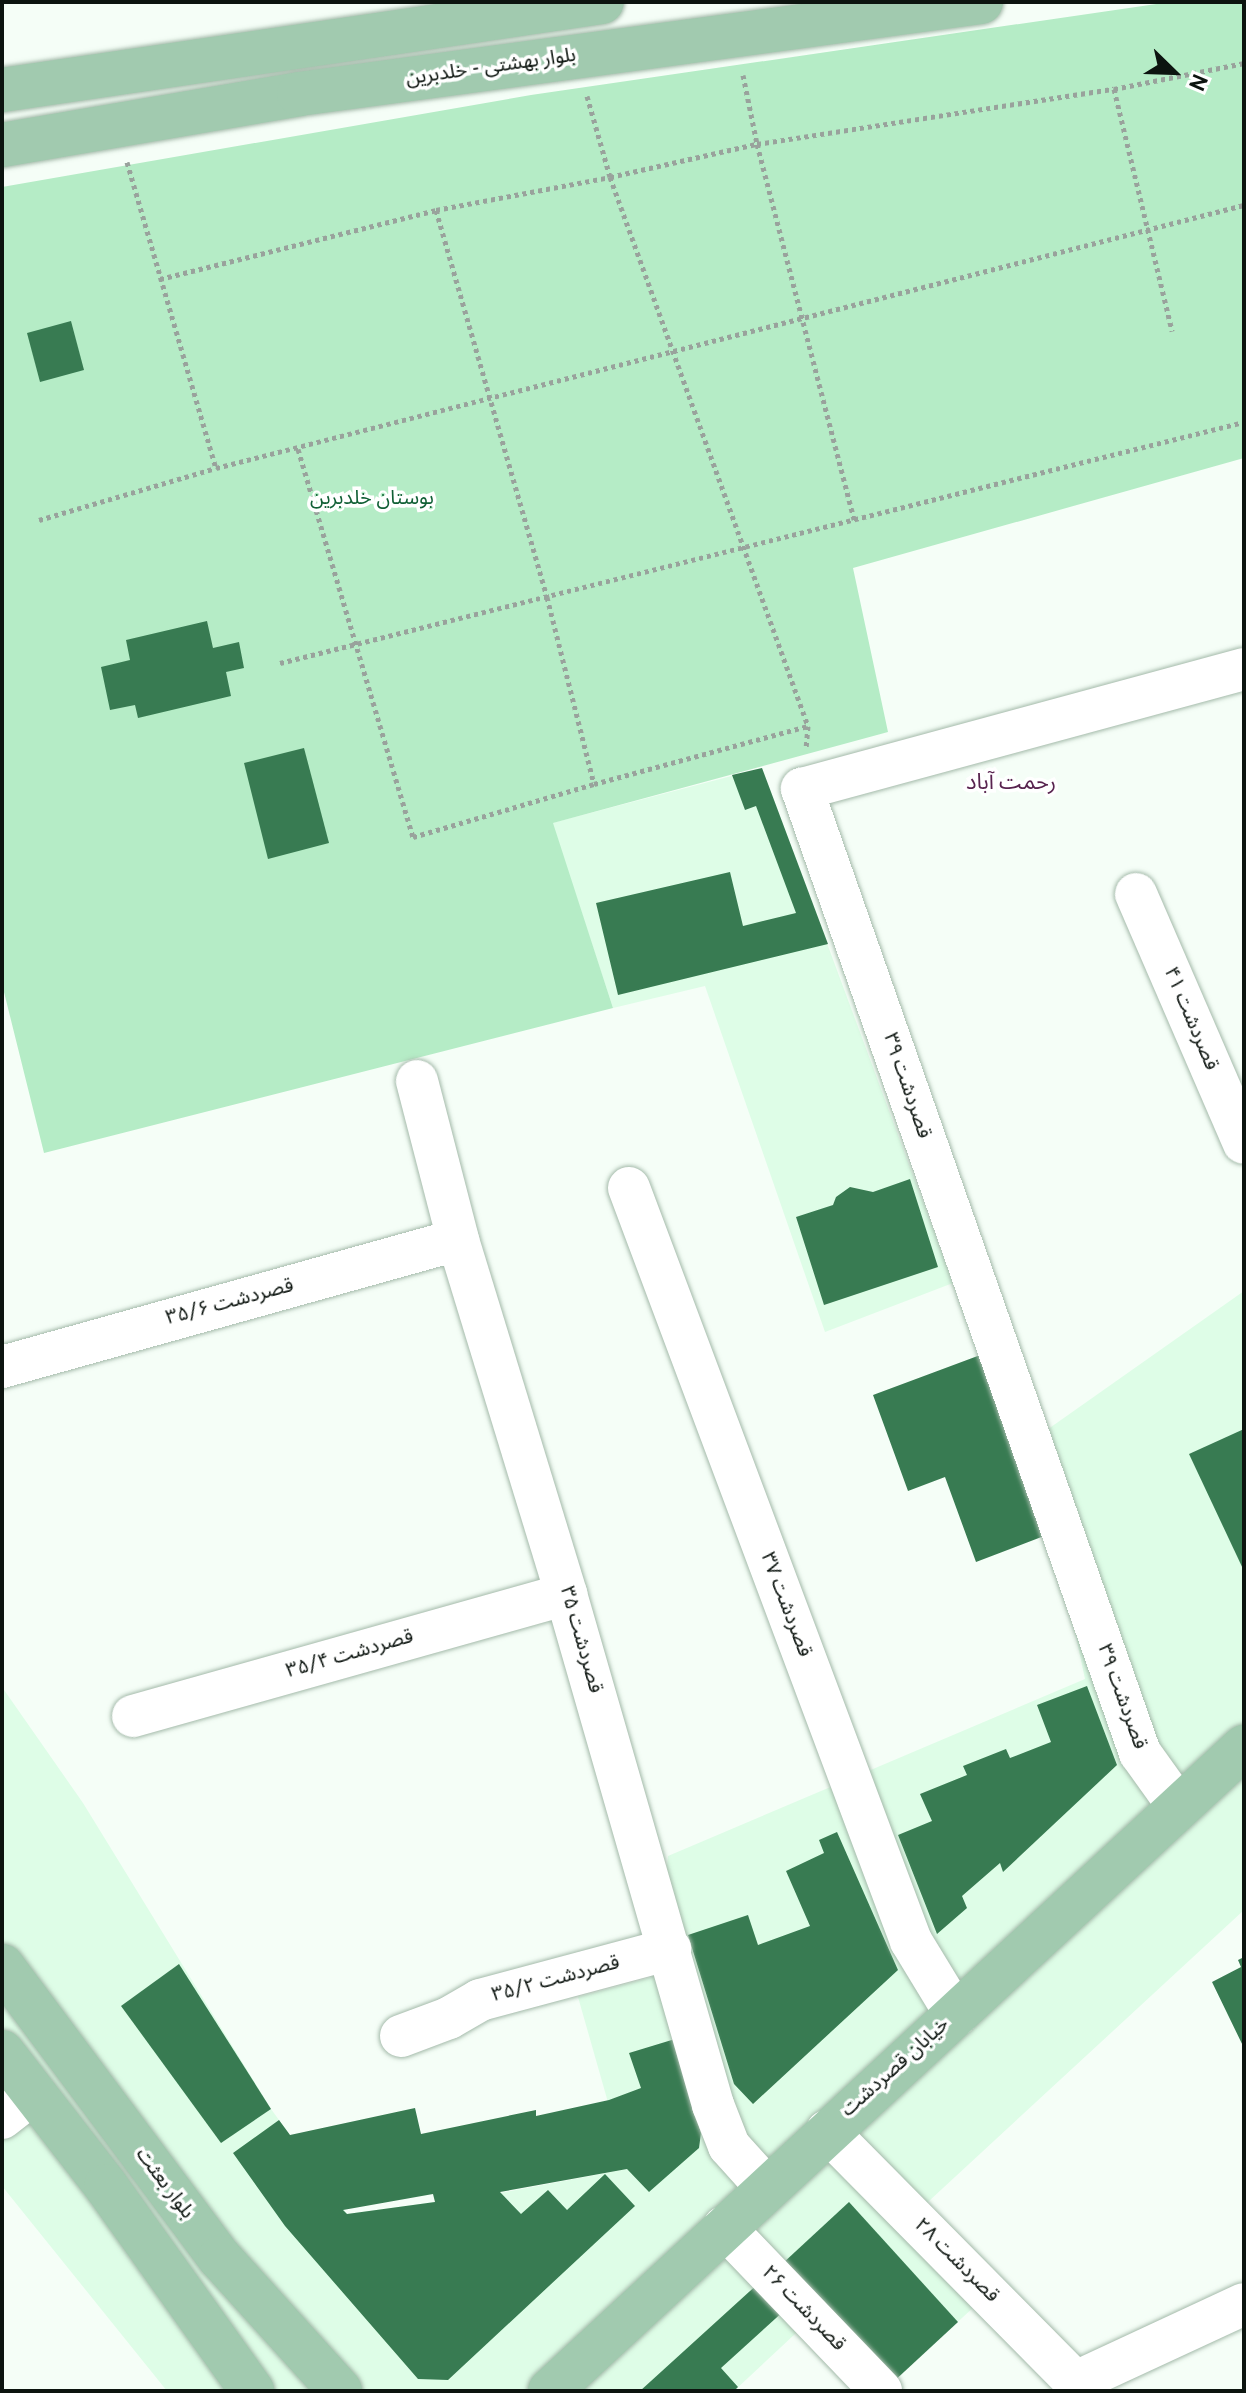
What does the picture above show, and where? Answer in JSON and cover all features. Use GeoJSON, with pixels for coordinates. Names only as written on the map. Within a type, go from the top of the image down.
{"type":"FeatureCollection","features":[{"type":"Feature","properties":{"kind":"main road"},"geometry":{"type":"LineString","coordinates":[[2,90],[602,2]]}},
{"type":"Feature","properties":{"kind":"main road","name":"بلوار بهشتی - خلدبرین"},"geometry":{"type":"LineString","coordinates":[[2,145],[299,94],[981,2]]}},
{"type":"Feature","properties":{"kind":"main road","name":"خیابان قصردشت"},"geometry":{"type":"LineString","coordinates":[[550,2391],[766,2187],[1244,1747]]}},
{"type":"Feature","properties":{"kind":"main road","name":"بلوار بعثت"},"geometry":{"type":"LineString","coordinates":[[5,1977],[220,2258],[340,2391]]}},
{"type":"Feature","properties":{"kind":"main road"},"geometry":{"type":"LineString","coordinates":[[2,2052],[18,2105],[252,2391]]}},
{"type":"Feature","properties":{"kind":"street"},"geometry":{"type":"LineString","coordinates":[[802,789],[1244,669]]}},
{"type":"Feature","properties":{"kind":"street","name":"قصردشت ۳۹"},"geometry":{"type":"LineString","coordinates":[[802,789],[1140,1753],[1178,1806]]}},
{"type":"Feature","properties":{"kind":"street","name":"قصردشت ۴۱"},"geometry":{"type":"LineString","coordinates":[[1136,894],[1244,1143]]}},
{"type":"Feature","properties":{"kind":"street","name":"قصردشت ۳۵"},"geometry":{"type":"LineString","coordinates":[[417,1081],[458,1240],[566,1594],[713,2105],[729,2146],[766,2187]]}},
{"type":"Feature","properties":{"kind":"street","name":"قصردشت ۳۷"},"geometry":{"type":"LineString","coordinates":[[629,1188],[911,1941],[956,2015]]}},
{"type":"Feature","properties":{"kind":"street","name":"قصردشت ۳۵/۶"},"geometry":{"type":"LineString","coordinates":[[2,1367],[458,1240]]}},
{"type":"Feature","properties":{"kind":"street","name":"قصردشت ۳۵/۴"},"geometry":{"type":"LineString","coordinates":[[133,1716],[566,1594]]}},
{"type":"Feature","properties":{"kind":"street","name":"قصردشت ۳۵/۲"},"geometry":{"type":"LineString","coordinates":[[401,2036],[449,2018],[480,2000],[670,1949]]}},
{"type":"Feature","properties":{"kind":"street","name":"قصردشت ۲۸"},"geometry":{"type":"LineString","coordinates":[[827,2131],[1080,2387]]}},
{"type":"Feature","properties":{"kind":"street","name":"قصردشت ۲۶"},"geometry":{"type":"LineString","coordinates":[[724,2227],[881,2391]]}},
{"type":"Feature","properties":{"kind":"street"},"geometry":{"type":"LineString","coordinates":[[1080,2387],[1244,2304]]}},
{"type":"Feature","properties":{"kind":"path"},"geometry":{"type":"LineString","coordinates":[[736,36],[757,144],[854,520]]}},
{"type":"Feature","properties":{"kind":"path"},"geometry":{"type":"LineString","coordinates":[[576,57],[610,177],[808,726],[802,789]]}},
{"type":"Feature","properties":{"kind":"path"},"geometry":{"type":"LineString","coordinates":[[160,279],[436,210],[610,177],[757,144],[1114,89],[1244,63]]}},
{"type":"Feature","properties":{"kind":"path"},"geometry":{"type":"LineString","coordinates":[[1114,89],[1172,331]]}},
{"type":"Feature","properties":{"kind":"path"},"geometry":{"type":"LineString","coordinates":[[120,124],[135,197],[216,468]]}},
{"type":"Feature","properties":{"kind":"path"},"geometry":{"type":"LineString","coordinates":[[39,520],[216,468],[1244,205]]}},
{"type":"Feature","properties":{"kind":"path"},"geometry":{"type":"LineString","coordinates":[[436,210],[547,597],[594,784]]}},
{"type":"Feature","properties":{"kind":"path"},"geometry":{"type":"LineString","coordinates":[[280,663],[1244,422]]}},
{"type":"Feature","properties":{"kind":"path"},"geometry":{"type":"LineString","coordinates":[[298,449],[413,837],[808,726]]}},
{"type":"Feature","properties":{"kind":"shaded area"},"geometry":{"type":"Polygon","coordinates":[[[762,768],[953,1283],[825,1332],[705,986],[613,1008],[552,823],[762,768]]]}},
{"type":"Feature","properties":{"kind":"shaded area"},"geometry":{"type":"Polygon","coordinates":[[[1244,1291],[1244,1910],[916,2213],[989,2293],[883,2391],[809,2321],[734,2391],[167,2391],[2,2186],[2,1687],[83,1803],[271,2109],[347,2214],[500,2193],[627,2169],[578,1997],[656,1976],[668,1856],[1085,1679],[1034,1439],[1244,1291]]]}},
{"type":"Feature","properties":{"kind":"green space","name":"بوستان خلدبرین"},"geometry":{"type":"Polygon","coordinates":[[[1170,2],[1244,2],[1244,458],[853,568],[888,732],[553,823],[613,1008],[44,1153],[2,984],[2,187],[531,95],[1170,2]]]}},
{"type":"Feature","properties":{"kind":"building"},"geometry":{"type":"Polygon","coordinates":[[[71,321],[84,370],[40,382],[27,333],[71,321]]]}},
{"type":"Feature","properties":{"kind":"building"},"geometry":{"type":"Polygon","coordinates":[[[207,621],[213,648],[239,642],[244,668],[226,672],[231,696],[138,718],[135,705],[110,710],[101,667],[130,660],[126,640],[207,621]]]}},
{"type":"Feature","properties":{"kind":"building"},"geometry":{"type":"Polygon","coordinates":[[[304,748],[329,843],[268,859],[244,763],[304,748]]]}},
{"type":"Feature","properties":{"kind":"building"},"geometry":{"type":"Polygon","coordinates":[[[762,768],[828,944],[618,995],[596,903],[730,872],[743,926],[796,913],[756,806],[745,810],[732,775],[762,768]]]}},
{"type":"Feature","properties":{"kind":"building"},"geometry":{"type":"Polygon","coordinates":[[[910,1179],[938,1267],[824,1305],[796,1217],[833,1205],[836,1197],[850,1187],[873,1192],[910,1179]]]}},
{"type":"Feature","properties":{"kind":"building"},"geometry":{"type":"Polygon","coordinates":[[[983,1354],[1044,1536],[976,1562],[945,1477],[908,1491],[873,1395],[983,1354]]]}},
{"type":"Feature","properties":{"kind":"building"},"geometry":{"type":"Polygon","coordinates":[[[1244,1429],[1244,1571],[1189,1454],[1244,1429]]]}},
{"type":"Feature","properties":{"kind":"building"},"geometry":{"type":"Polygon","coordinates":[[[1087,1686],[1117,1765],[1003,1872],[1000,1863],[962,1896],[967,1908],[937,1934],[898,1835],[932,1821],[920,1794],[967,1775],[963,1766],[1006,1749],[1010,1758],[1051,1742],[1037,1705],[1087,1686]]]}},
{"type":"Feature","properties":{"kind":"building"},"geometry":{"type":"Polygon","coordinates":[[[837,1832],[898,1970],[753,2104],[734,2084],[688,1935],[748,1915],[758,1945],[810,1926],[786,1871],[824,1853],[819,1840],[837,1832]]]}},
{"type":"Feature","properties":{"kind":"building"},"geometry":{"type":"Polygon","coordinates":[[[1244,1957],[1244,2048],[1212,1982],[1241,1967],[1238,1960],[1244,1957]]]}},
{"type":"Feature","properties":{"kind":"building"},"geometry":{"type":"Polygon","coordinates":[[[179,1964],[271,2109],[221,2143],[121,2006],[179,1964]]]}},
{"type":"Feature","properties":{"kind":"building"},"geometry":{"type":"Polygon","coordinates":[[[675,2039],[701,2133],[699,2148],[649,2192],[627,2169],[500,2192],[521,2214],[548,2190],[567,2210],[605,2174],[635,2206],[448,2380],[418,2379],[285,2226],[233,2153],[279,2120],[290,2135],[415,2108],[421,2134],[536,2110],[536,2116],[609,2100],[641,2088],[629,2053],[675,2039]],[[433,2194],[343,2210],[347,2214],[435,2202],[433,2194]]]}},
{"type":"Feature","properties":{"kind":"building"},"geometry":{"type":"Polygon","coordinates":[[[849,2202],[958,2322],[891,2384],[782,2264],[849,2202]]]}},
{"type":"Feature","properties":{"kind":"building"},"geometry":{"type":"Polygon","coordinates":[[[761,2281],[786,2309],[721,2368],[738,2387],[734,2391],[640,2391],[761,2281]]]}},
{"type":"Feature","properties":{"kind":"district","name":"رحمت آباد"},"geometry":{"type":"Point","coordinates":[1011,784]}}]}
